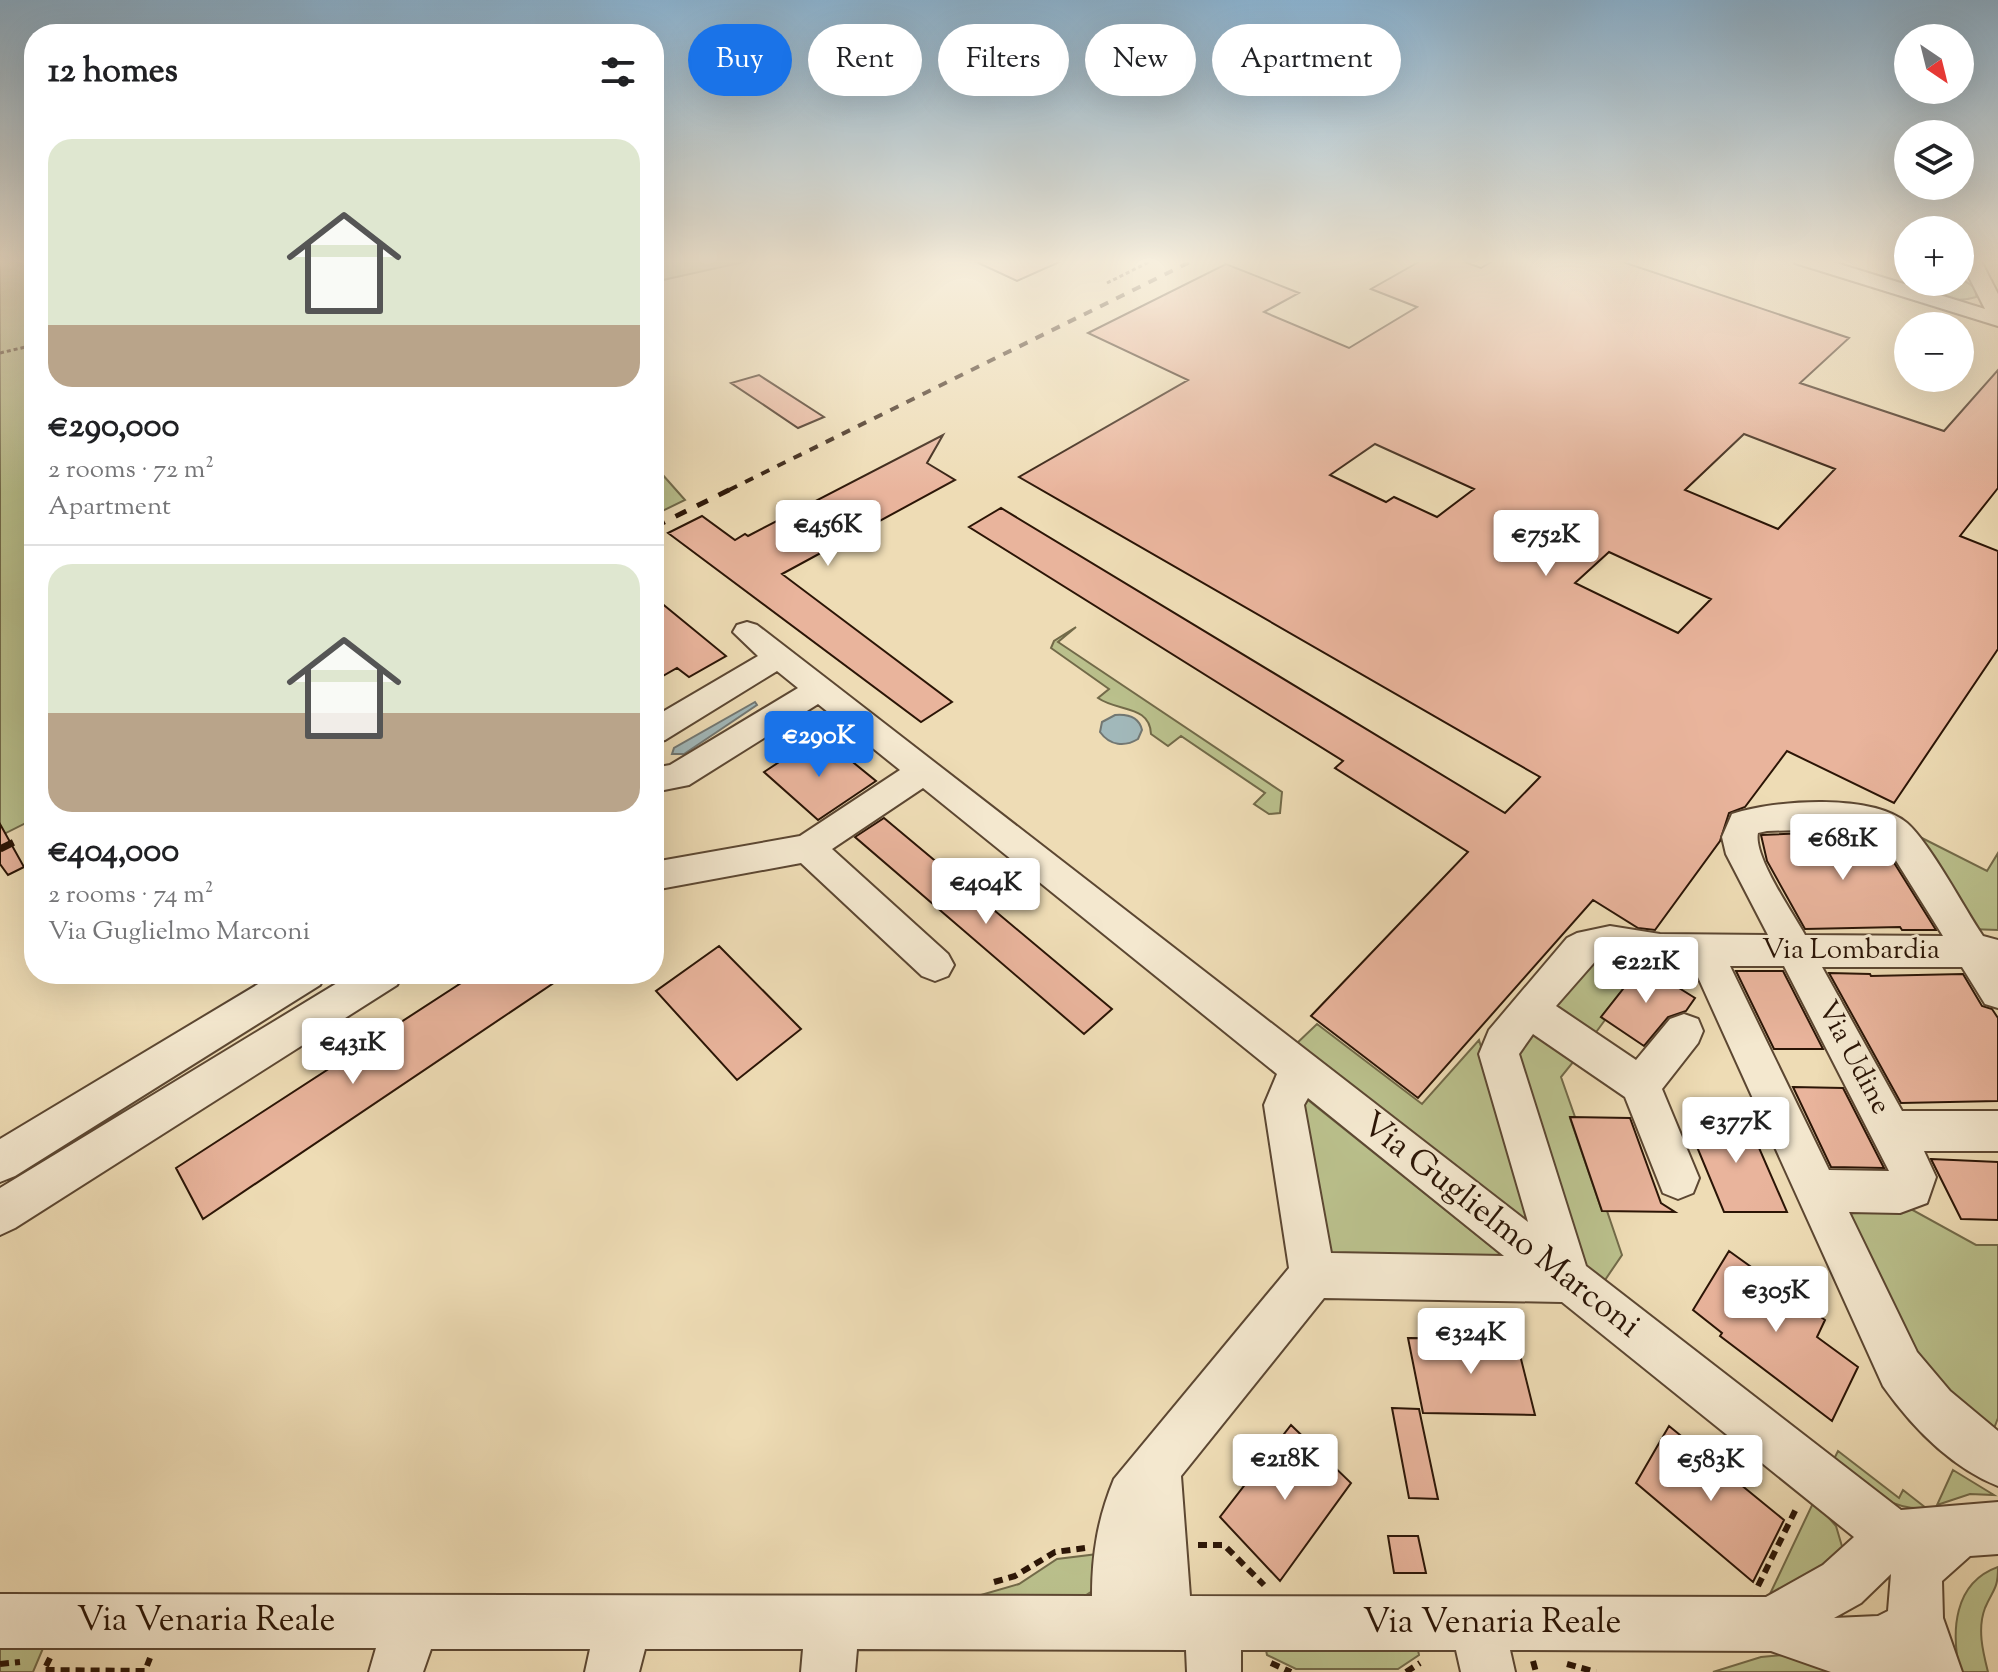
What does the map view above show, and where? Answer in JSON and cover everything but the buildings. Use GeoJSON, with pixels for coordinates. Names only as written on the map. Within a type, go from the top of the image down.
{"type":"FeatureCollection","features":[{"type":"Feature","properties":{"kind":"street","name":"Via Guglielmo Marconi"},"geometry":{"type":"LineString","coordinates":[[747,632],[1893,1536]]}},
{"type":"Feature","properties":{"kind":"street"},"geometry":{"type":"LineString","coordinates":[[664,726],[779,657]]}},
{"type":"Feature","properties":{"kind":"street"},"geometry":{"type":"LineString","coordinates":[[664,778],[678,776],[820,689]]}},
{"type":"Feature","properties":{"kind":"street"},"geometry":{"type":"LineString","coordinates":[[664,874],[808,848],[924,771]]}},
{"type":"Feature","properties":{"kind":"street","name":"Via Udine"},"geometry":{"type":"LineString","coordinates":[[1816,1191],[1900,1192],[1912,1188],[1913,1171],[1740,846],[1740,832],[1750,819],[1864,818],[1889,828],[1903,841],[1985,952],[1998,992]]}},
{"type":"Feature","properties":{"kind":"street"},"geometry":{"type":"LineString","coordinates":[[808,848],[935,965]]}},
{"type":"Feature","properties":{"kind":"street","name":"Via Lombardia"},"geometry":{"type":"LineString","coordinates":[[1530,1010],[1577,952],[1589,944],[1611,940],[1652,950],[1985,952]]}},
{"type":"Feature","properties":{"kind":"street"},"geometry":{"type":"LineString","coordinates":[[1704,950],[1891,1353],[1909,1383],[1950,1426],[1998,1461]]}},
{"type":"Feature","properties":{"kind":"street"},"geometry":{"type":"LineString","coordinates":[[0,1162],[291,984]]}},
{"type":"Feature","properties":{"kind":"street"},"geometry":{"type":"LineString","coordinates":[[0,1213],[333,987]]}},
{"type":"Feature","properties":{"kind":"street"},"geometry":{"type":"LineString","coordinates":[[1313,1275],[1568,1280],[1499,1052],[1503,1042],[1530,1010],[1640,1085],[1678,1178]]}},
{"type":"Feature","properties":{"kind":"street"},"geometry":{"type":"LineString","coordinates":[[1640,1085],[1684,1031]]}},
{"type":"Feature","properties":{"kind":"street"},"geometry":{"type":"LineString","coordinates":[[1178,1635],[1140,1545],[1155,1478],[1159,1465],[1313,1275],[1284,1105],[1288,1091],[1305,1072]]}},
{"type":"Feature","properties":{"kind":"street","name":"Via Udine"},"geometry":{"type":"LineString","coordinates":[[1891,1131],[1998,1131]]}},
{"type":"Feature","properties":{"kind":"street"},"geometry":{"type":"LineString","coordinates":[[1893,1536],[1981,1529]]}},
{"type":"Feature","properties":{"kind":"street"},"geometry":{"type":"LineString","coordinates":[[1927,1648],[1915,1595],[1917,1572],[1925,1561],[1981,1529]]}},
{"type":"Feature","properties":{"kind":"street","name":"Via Venaria Reale"},"geometry":{"type":"LineString","coordinates":[[0,1621],[412,1622],[618,1647],[830,1648],[1178,1635],[1499,1652],[1764,1606],[1842,1584],[1893,1536]]}},
{"type":"Feature","properties":{"kind":"street","name":"Via Venaria Reale"},"geometry":{"type":"LineString","coordinates":[[1764,1606],[1889,1672]]}},
{"type":"Feature","properties":{"kind":"street"},"geometry":{"type":"LineString","coordinates":[[396,1672],[412,1622]]}},
{"type":"Feature","properties":{"kind":"street","name":"Via Venaria Reale"},"geometry":{"type":"LineString","coordinates":[[1837,1646],[1883,1643],[1927,1648]]}},
{"type":"Feature","properties":{"kind":"path"},"geometry":{"type":"LineString","coordinates":[[0,353],[24,347]]}},
{"type":"Feature","properties":{"kind":"path"},"geometry":{"type":"LineString","coordinates":[[1764,1606],[1813,1473]]}},
{"type":"Feature","properties":{"kind":"path"},"geometry":{"type":"LineString","coordinates":[[985,1584],[1015,1576],[1055,1552],[1140,1545],[1224,1545],[1266,1586]]}},
{"type":"Feature","properties":{"kind":"path"},"geometry":{"type":"LineString","coordinates":[[1499,1652],[1536,1672]]}},
{"type":"Feature","properties":{"kind":"green space"},"geometry":{"type":"Polygon","coordinates":[[[0,337],[24,337],[24,824],[0,836],[0,337]]]}},
{"type":"Feature","properties":{"kind":"green space"},"geometry":{"type":"Polygon","coordinates":[[[664,476],[685,500],[664,510],[664,476]]]}},
{"type":"Feature","properties":{"kind":"green space"},"geometry":{"type":"Polygon","coordinates":[[[1076,627],[1058,642],[1282,792],[1280,813],[1269,814],[1254,804],[1265,793],[1181,736],[1168,746],[1151,734],[1145,718],[1098,698],[1109,689],[1051,648],[1054,641],[1076,627]]]}},
{"type":"Feature","properties":{"kind":"green space"},"geometry":{"type":"Polygon","coordinates":[[[1914,834],[1987,871],[1998,853],[1998,930],[1969,929],[1914,834]]]}},
{"type":"Feature","properties":{"kind":"green space"},"geometry":{"type":"Polygon","coordinates":[[[1594,955],[1654,959],[1647,968],[1642,965],[1601,1017],[1605,1020],[1591,1039],[1548,1011],[1594,955]]]}},
{"type":"Feature","properties":{"kind":"green space"},"geometry":{"type":"Polygon","coordinates":[[[1317,1024],[1422,1104],[1479,1040],[1540,1242],[1294,1046],[1317,1024]]]}},
{"type":"Feature","properties":{"kind":"green space"},"geometry":{"type":"Polygon","coordinates":[[[1536,1027],[1578,1056],[1561,1077],[1575,1117],[1570,1118],[1602,1211],[1607,1211],[1622,1255],[1603,1283],[1579,1264],[1511,1057],[1536,1027]]]}},
{"type":"Feature","properties":{"kind":"green space"},"geometry":{"type":"Polygon","coordinates":[[[1298,1092],[1518,1268],[1326,1260],[1298,1092]]]}},
{"type":"Feature","properties":{"kind":"green space"},"geometry":{"type":"Polygon","coordinates":[[[1829,1202],[1900,1203],[1976,1245],[1998,1245],[1998,1418],[1993,1431],[1933,1379],[1829,1202]]]}},
{"type":"Feature","properties":{"kind":"green space"},"geometry":{"type":"Polygon","coordinates":[[[1838,1451],[1899,1498],[1903,1490],[1926,1508],[1899,1505],[1876,1494],[1833,1461],[1838,1451]]]}},
{"type":"Feature","properties":{"kind":"green space"},"geometry":{"type":"Polygon","coordinates":[[[1953,1470],[1994,1495],[1970,1494],[1937,1505],[1953,1470]]]}},
{"type":"Feature","properties":{"kind":"green space"},"geometry":{"type":"Polygon","coordinates":[[[1814,1501],[1836,1526],[1844,1553],[1773,1598],[1770,1594],[1814,1501]]]}},
{"type":"Feature","properties":{"kind":"green space"},"geometry":{"type":"Polygon","coordinates":[[[1106,1553],[1097,1588],[1083,1597],[974,1597],[1019,1584],[1057,1559],[1106,1553]]]}},
{"type":"Feature","properties":{"kind":"green space"},"geometry":{"type":"Polygon","coordinates":[[[1998,1567],[1996,1585],[1981,1624],[1988,1672],[1960,1672],[1956,1641],[1959,1610],[1972,1585],[1983,1574],[1998,1567]]]}},
{"type":"Feature","properties":{"kind":"green space"},"geometry":{"type":"Polygon","coordinates":[[[0,1645],[44,1646],[33,1672],[0,1672],[0,1645]]]}},
{"type":"Feature","properties":{"kind":"green space"},"geometry":{"type":"Polygon","coordinates":[[[1266,1650],[1418,1650],[1419,1655],[1398,1669],[1296,1669],[1267,1655],[1266,1650]]]}},
{"type":"Feature","properties":{"kind":"green space"},"geometry":{"type":"Polygon","coordinates":[[[1784,1655],[1863,1672],[1713,1672],[1761,1657],[1784,1655]]]}},
{"type":"Feature","properties":{"kind":"water"},"geometry":{"type":"Polygon","coordinates":[[[755,702],[757,705],[684,754],[672,754],[674,748],[755,702]]]}},
{"type":"Feature","properties":{"kind":"water"},"geometry":{"type":"Polygon","coordinates":[[[1115,715],[1128,716],[1138,722],[1142,730],[1138,739],[1118,744],[1104,737],[1100,732],[1102,722],[1115,715]]]}},
{"type":"Feature","properties":{"kind":"railway"},"geometry":{"type":"LineString","coordinates":[[729,490],[1038,337]]}},
{"type":"Feature","properties":{"kind":"railway"},"geometry":{"type":"LineString","coordinates":[[664,522],[733,488]]}},
{"type":"Feature","properties":{"kind":"railway"},"geometry":{"type":"LineString","coordinates":[[0,849],[24,837]]}}]}
